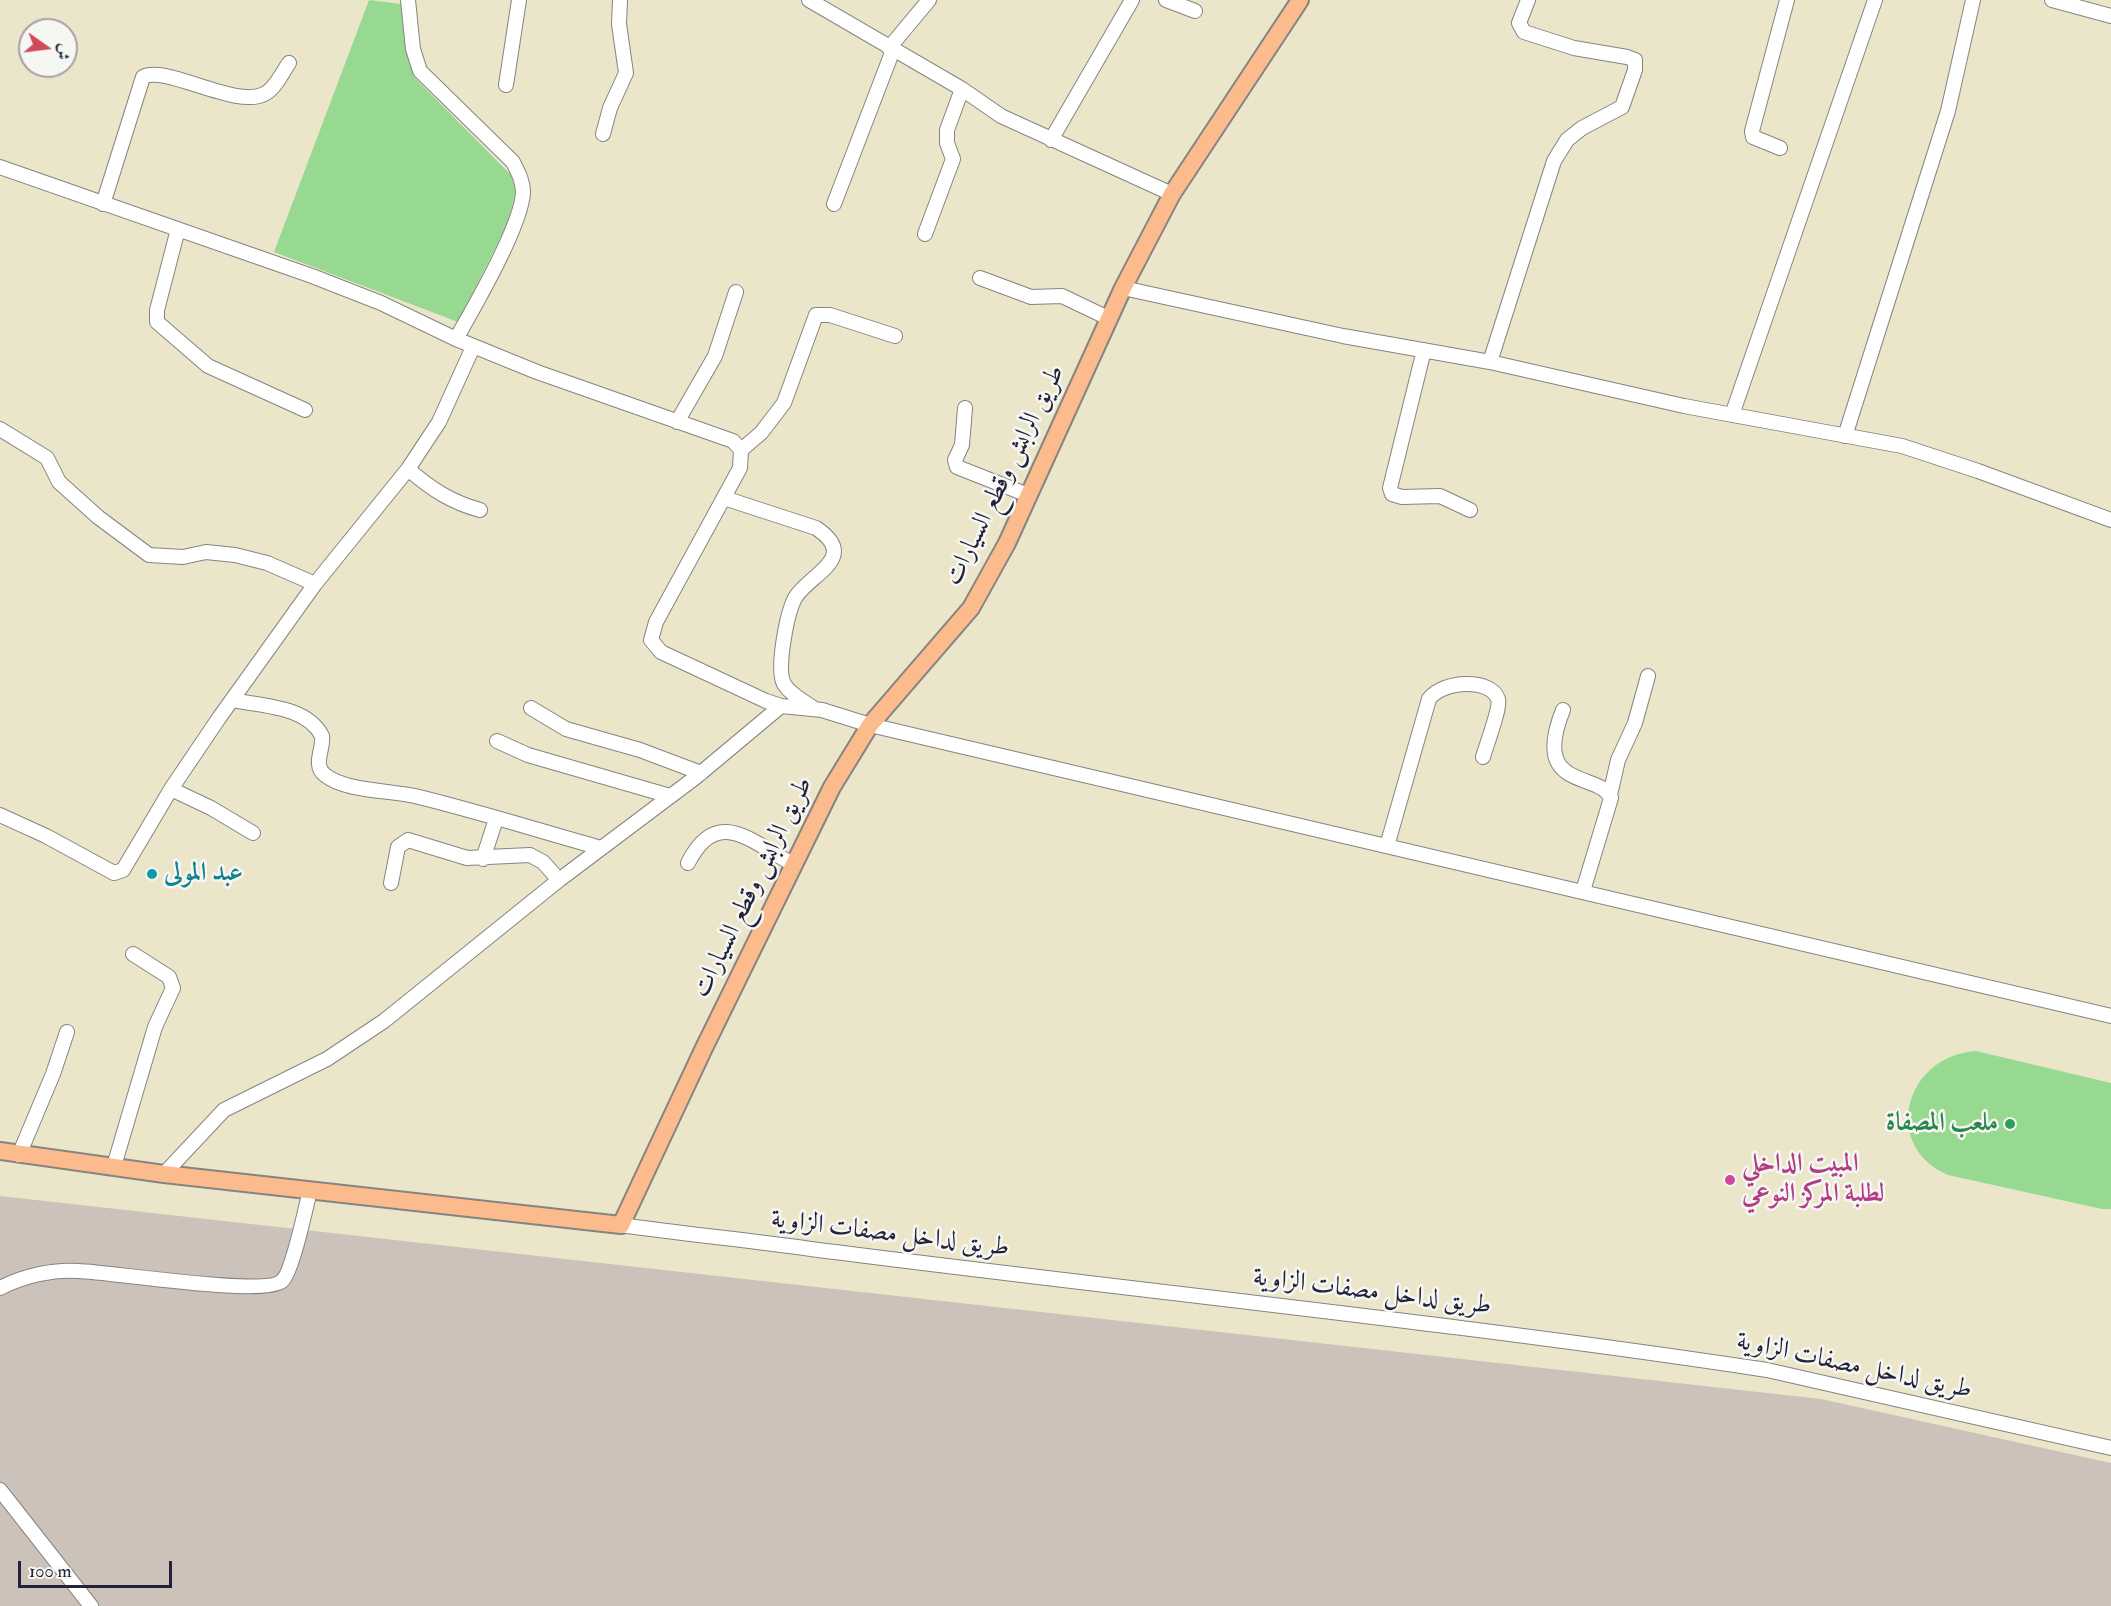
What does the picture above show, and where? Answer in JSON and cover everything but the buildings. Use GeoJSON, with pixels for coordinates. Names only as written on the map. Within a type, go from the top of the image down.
{"type":"FeatureCollection","features":[{"type":"Feature","properties":{"kind":"main road","name":"طريق الرابش وقطع السيارات"},"geometry":{"type":"LineString","coordinates":[[621,1225],[832,787],[870,725],[970,608],[1002,553],[1108,318],[1172,194],[1300,0]]}},
{"type":"Feature","properties":{"kind":"main road"},"geometry":{"type":"LineString","coordinates":[[0,1151],[164,1174],[621,1225]]}},
{"type":"Feature","properties":{"kind":"street"},"geometry":{"type":"LineString","coordinates":[[408,0],[413,49],[420,70],[513,162],[522,179],[523,195],[516,218],[456,339]]}},
{"type":"Feature","properties":{"kind":"street"},"geometry":{"type":"LineString","coordinates":[[506,85],[519,0]]}},
{"type":"Feature","properties":{"kind":"street"},"geometry":{"type":"LineString","coordinates":[[603,134],[610,108],[626,74],[619,24],[620,0]]}},
{"type":"Feature","properties":{"kind":"street"},"geometry":{"type":"LineString","coordinates":[[809,0],[962,89],[1001,116],[1172,194]]}},
{"type":"Feature","properties":{"kind":"street"},"geometry":{"type":"LineString","coordinates":[[834,204],[891,49],[929,0]]}},
{"type":"Feature","properties":{"kind":"street"},"geometry":{"type":"LineString","coordinates":[[1051,140],[1132,0]]}},
{"type":"Feature","properties":{"kind":"street"},"geometry":{"type":"LineString","coordinates":[[1166,0],[1195,11]]}},
{"type":"Feature","properties":{"kind":"street"},"geometry":{"type":"LineString","coordinates":[[1490,362],[1554,161],[1567,140],[1582,128],[1622,107],[1635,70],[1635,60],[1627,57],[1574,48],[1524,32],[1519,23],[1528,0]]}},
{"type":"Feature","properties":{"kind":"street"},"geometry":{"type":"LineString","coordinates":[[1780,148],[1753,137],[1752,131],[1787,0]]}},
{"type":"Feature","properties":{"kind":"street"},"geometry":{"type":"LineString","coordinates":[[1732,415],[1875,0]]}},
{"type":"Feature","properties":{"kind":"street"},"geometry":{"type":"LineString","coordinates":[[1845,436],[1948,111],[1973,0]]}},
{"type":"Feature","properties":{"kind":"street"},"geometry":{"type":"LineString","coordinates":[[2052,0],[2111,16]]}},
{"type":"Feature","properties":{"kind":"street"},"geometry":{"type":"LineString","coordinates":[[103,204],[143,77],[155,75],[256,98],[270,90],[289,63]]}},
{"type":"Feature","properties":{"kind":"street"},"geometry":{"type":"LineString","coordinates":[[925,234],[953,159],[947,143],[947,130],[962,89]]}},
{"type":"Feature","properties":{"kind":"street"},"geometry":{"type":"LineString","coordinates":[[0,167],[364,296],[473,347],[606,398],[733,441],[741,450],[742,463],[656,622],[651,640],[661,652],[781,706],[816,709],[870,725],[2111,1016]]}},
{"type":"Feature","properties":{"kind":"street"},"geometry":{"type":"LineString","coordinates":[[178,229],[157,310],[157,322],[208,366],[305,410]]}},
{"type":"Feature","properties":{"kind":"street"},"geometry":{"type":"LineString","coordinates":[[980,278],[1031,297],[1062,296],[1108,318]]}},
{"type":"Feature","properties":{"kind":"street"},"geometry":{"type":"LineString","coordinates":[[1123,288],[1343,336],[1490,362],[1618,392],[1902,446],[2111,520]]}},
{"type":"Feature","properties":{"kind":"street"},"geometry":{"type":"LineString","coordinates":[[677,422],[715,356],[736,292]]}},
{"type":"Feature","properties":{"kind":"street"},"geometry":{"type":"LineString","coordinates":[[741,450],[760,433],[784,403],[816,315],[830,315],[895,336]]}},
{"type":"Feature","properties":{"kind":"street"},"geometry":{"type":"LineString","coordinates":[[0,815],[46,836],[114,873],[123,870],[171,789],[232,700],[315,584],[408,469],[439,422],[473,347]]}},
{"type":"Feature","properties":{"kind":"street"},"geometry":{"type":"LineString","coordinates":[[1424,350],[1390,488],[1392,494],[1402,497],[1440,496],[1470,510]]}},
{"type":"Feature","properties":{"kind":"street"},"geometry":{"type":"LineString","coordinates":[[965,408],[962,445],[955,460],[957,467],[1028,495]]}},
{"type":"Feature","properties":{"kind":"street"},"geometry":{"type":"LineString","coordinates":[[0,429],[47,458],[59,482],[98,517],[149,555],[174,558],[206,552],[236,555],[267,563],[315,584]]}},
{"type":"Feature","properties":{"kind":"street"},"geometry":{"type":"LineString","coordinates":[[408,469],[440,495],[458,504],[480,510]]}},
{"type":"Feature","properties":{"kind":"street"},"geometry":{"type":"LineString","coordinates":[[724,498],[816,528],[827,535],[833,546],[830,564],[796,596],[791,608],[780,671],[784,685],[791,693],[816,709]]}},
{"type":"Feature","properties":{"kind":"street"},"geometry":{"type":"LineString","coordinates":[[1583,891],[1610,801],[1618,760],[1635,723],[1648,676]]}},
{"type":"Feature","properties":{"kind":"street"},"geometry":{"type":"LineString","coordinates":[[1387,846],[1429,699],[1438,690],[1464,683],[1492,691],[1497,696],[1498,708],[1483,757]]}},
{"type":"Feature","properties":{"kind":"street"},"geometry":{"type":"LineString","coordinates":[[232,700],[294,712],[304,717],[322,736],[319,762],[321,771],[328,777],[363,788],[419,797],[601,848]]}},
{"type":"Feature","properties":{"kind":"street"},"geometry":{"type":"LineString","coordinates":[[164,1174],[224,1110],[327,1059],[384,1021],[559,880],[701,773],[781,706]]}},
{"type":"Feature","properties":{"kind":"street"},"geometry":{"type":"LineString","coordinates":[[531,708],[566,729],[632,748],[701,773]]}},
{"type":"Feature","properties":{"kind":"street"},"geometry":{"type":"LineString","coordinates":[[1563,710],[1556,744],[1562,768],[1570,777],[1605,790],[1610,795]]}},
{"type":"Feature","properties":{"kind":"street"},"geometry":{"type":"LineString","coordinates":[[497,741],[528,755],[670,796]]}},
{"type":"Feature","properties":{"kind":"street"},"geometry":{"type":"LineString","coordinates":[[171,789],[211,808],[253,833]]}},
{"type":"Feature","properties":{"kind":"street"},"geometry":{"type":"LineString","coordinates":[[483,859],[496,819]]}},
{"type":"Feature","properties":{"kind":"street"},"geometry":{"type":"LineString","coordinates":[[688,863],[697,845],[718,831],[731,831],[793,864]]}},
{"type":"Feature","properties":{"kind":"street"},"geometry":{"type":"LineString","coordinates":[[391,883],[398,847],[405,840],[458,856],[483,859],[530,855],[543,862],[559,880]]}},
{"type":"Feature","properties":{"kind":"street"},"geometry":{"type":"LineString","coordinates":[[114,1166],[155,1027],[173,988],[169,977],[133,954]]}},
{"type":"Feature","properties":{"kind":"street"},"geometry":{"type":"LineString","coordinates":[[19,1155],[53,1074],[67,1032]]}},
{"type":"Feature","properties":{"kind":"street"},"geometry":{"type":"LineString","coordinates":[[0,1288],[35,1276],[78,1271],[236,1286],[275,1286],[284,1280],[290,1267],[310,1190]]}},
{"type":"Feature","properties":{"kind":"street","name":"طريق لداخل مصفات الزاوية"},"geometry":{"type":"LineString","coordinates":[[621,1225],[936,1266],[1428,1323],[1735,1365],[1767,1370],[2111,1448]]}},
{"type":"Feature","properties":{"kind":"street"},"geometry":{"type":"LineString","coordinates":[[0,1490],[91,1606]]}},
{"type":"Feature","properties":{"kind":"shaded area"},"geometry":{"type":"Polygon","coordinates":[[[0,1196],[1821,1399],[2111,1463],[2111,1606],[0,1606],[0,1196]]]}},
{"type":"Feature","properties":{"kind":"green space"},"geometry":{"type":"Polygon","coordinates":[[[369,0],[401,4],[414,77],[511,175],[516,191],[508,223],[458,322],[274,252],[369,0]]]}},
{"type":"Feature","properties":{"kind":"green space","name":"ملعب المصفاة"},"geometry":{"type":"Polygon","coordinates":[[[1976,1051],[2111,1083],[2111,1209],[2102,1209],[1948,1175],[1927,1162],[1914,1144],[1908,1124],[1910,1104],[1918,1085],[1932,1068],[1951,1057],[1976,1051]]]}},
{"type":"Feature","properties":{"kind":"place","name":"عبد المولى"},"geometry":{"type":"Point","coordinates":[152,874]}},
{"type":"Feature","properties":{"kind":"place","name":"ملعب المصفاة"},"geometry":{"type":"Point","coordinates":[2010,1124]}},
{"type":"Feature","properties":{"kind":"place","name":"المبيت الداخلي لطلبة المركز النوعي"},"geometry":{"type":"Point","coordinates":[1730,1180]}}]}
